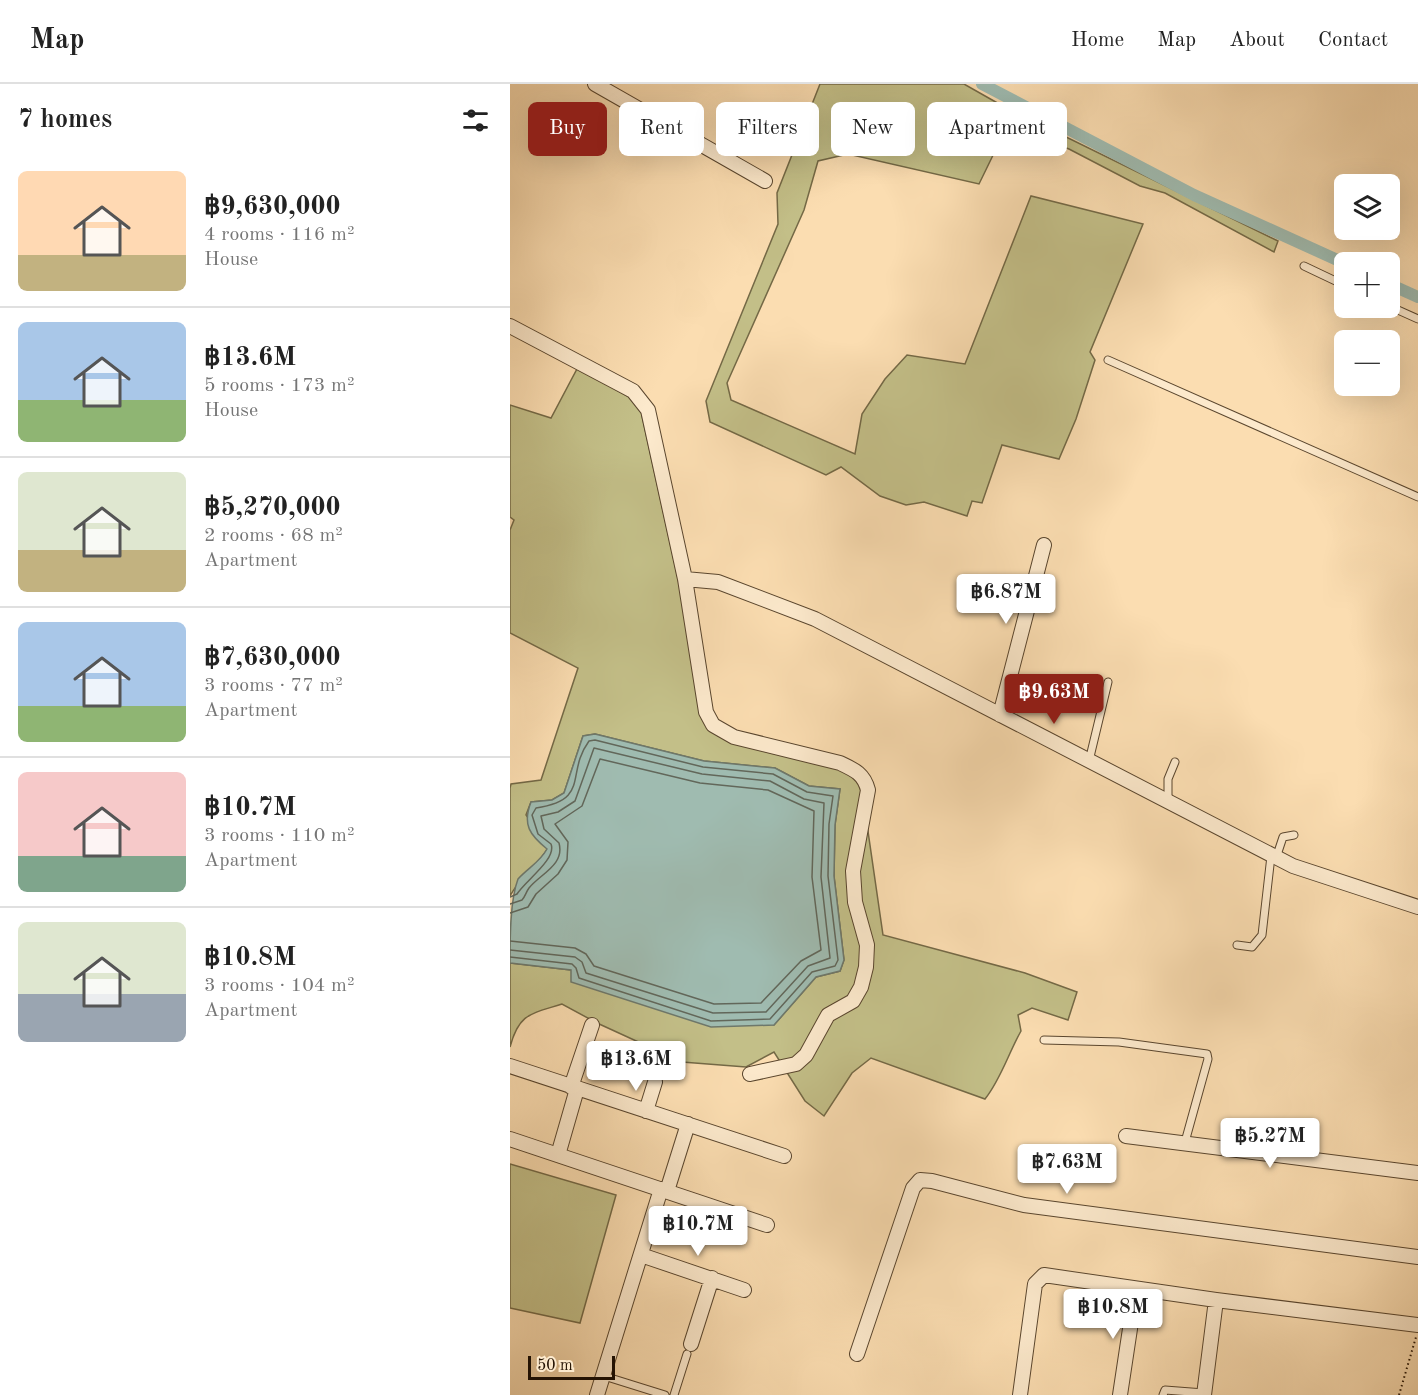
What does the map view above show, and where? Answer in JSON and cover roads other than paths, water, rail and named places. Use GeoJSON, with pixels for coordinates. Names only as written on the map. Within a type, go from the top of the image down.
{"type":"FeatureCollection","features":[{"type":"Feature","properties":{"kind":"street"},"geometry":{"type":"LineString","coordinates":[[595,84],[765,181]]}},
{"type":"Feature","properties":{"kind":"street"},"geometry":{"type":"LineString","coordinates":[[510,326],[633,391],[643,400],[648,410],[685,579],[706,712],[713,725],[734,736],[840,763],[856,770],[866,779],[868,790],[853,871],[855,902],[867,957],[861,987],[853,1001],[828,1015],[811,1049],[796,1064],[750,1074]]}},
{"type":"Feature","properties":{"kind":"street"},"geometry":{"type":"LineString","coordinates":[[1000,714],[1044,545]]}},
{"type":"Feature","properties":{"kind":"street"},"geometry":{"type":"LineString","coordinates":[[685,579],[718,582],[815,619],[1307,872],[1418,907]]}},
{"type":"Feature","properties":{"kind":"street"},"geometry":{"type":"LineString","coordinates":[[558,1155],[592,1025]]}},
{"type":"Feature","properties":{"kind":"street"},"geometry":{"type":"LineString","coordinates":[[510,1066],[784,1156]]}},
{"type":"Feature","properties":{"kind":"street"},"geometry":{"type":"LineString","coordinates":[[646,1111],[655,1082]]}},
{"type":"Feature","properties":{"kind":"street"},"geometry":{"type":"LineString","coordinates":[[597,1395],[641,1255],[688,1124]]}},
{"type":"Feature","properties":{"kind":"street"},"geometry":{"type":"LineString","coordinates":[[1126,1136],[1418,1173]]}},
{"type":"Feature","properties":{"kind":"street"},"geometry":{"type":"LineString","coordinates":[[510,1139],[767,1225]]}},
{"type":"Feature","properties":{"kind":"street"},"geometry":{"type":"LineString","coordinates":[[857,1354],[914,1188],[920,1180],[1024,1205],[1418,1257]]}},
{"type":"Feature","properties":{"kind":"street"},"geometry":{"type":"LineString","coordinates":[[641,1255],[744,1290]]}},
{"type":"Feature","properties":{"kind":"street"},"geometry":{"type":"LineString","coordinates":[[1020,1395],[1038,1279],[1044,1275],[1216,1300],[1418,1325]]}},
{"type":"Feature","properties":{"kind":"street"},"geometry":{"type":"LineString","coordinates":[[689,1349],[712,1278]]}},
{"type":"Feature","properties":{"kind":"street"},"geometry":{"type":"LineString","coordinates":[[1120,1395],[1136,1289]]}},
{"type":"Feature","properties":{"kind":"street"},"geometry":{"type":"LineString","coordinates":[[1204,1394],[1216,1300]]}},
{"type":"Feature","properties":{"kind":"lane"},"geometry":{"type":"LineString","coordinates":[[1304,266],[1334,280]]}},
{"type":"Feature","properties":{"kind":"lane"},"geometry":{"type":"LineString","coordinates":[[1400,311],[1418,319]]}},
{"type":"Feature","properties":{"kind":"lane"},"geometry":{"type":"LineString","coordinates":[[1108,360],[1418,497]]}},
{"type":"Feature","properties":{"kind":"lane"},"geometry":{"type":"LineString","coordinates":[[1089,761],[1108,682]]}},
{"type":"Feature","properties":{"kind":"lane"},"geometry":{"type":"LineString","coordinates":[[1168,801],[1168,779],[1175,762]]}},
{"type":"Feature","properties":{"kind":"lane"},"geometry":{"type":"LineString","coordinates":[[1237,945],[1252,947],[1262,935],[1275,855],[1286,835],[1294,835]]}},
{"type":"Feature","properties":{"kind":"lane"},"geometry":{"type":"LineString","coordinates":[[1044,1040],[1119,1042],[1207,1054],[1208,1059],[1185,1142]]}},
{"type":"Feature","properties":{"kind":"lane"},"geometry":{"type":"LineString","coordinates":[[674,1395],[689,1349]]}},
{"type":"Feature","properties":{"kind":"lane"},"geometry":{"type":"LineString","coordinates":[[604,1376],[665,1395]]}},
{"type":"Feature","properties":{"kind":"lane"},"geometry":{"type":"LineString","coordinates":[[1163,1395],[1171,1389],[1204,1394]]}},
{"type":"Feature","properties":{"kind":"water"},"geometry":{"type":"Polygon","coordinates":[[[595,734],[704,761],[775,768],[809,786],[840,789],[835,825],[834,876],[844,960],[840,971],[816,977],[774,1025],[711,1027],[571,982],[571,970],[510,963],[510,931],[515,888],[518,879],[547,849],[529,829],[528,810],[531,802],[552,800],[564,793],[583,736],[595,734]]]}},
{"type":"Feature","properties":{"kind":"waterway"},"geometry":{"type":"LineString","coordinates":[[982,84],[1194,195],[1334,258]]}},
{"type":"Feature","properties":{"kind":"waterway"},"geometry":{"type":"LineString","coordinates":[[1400,289],[1418,297]]}}]}
